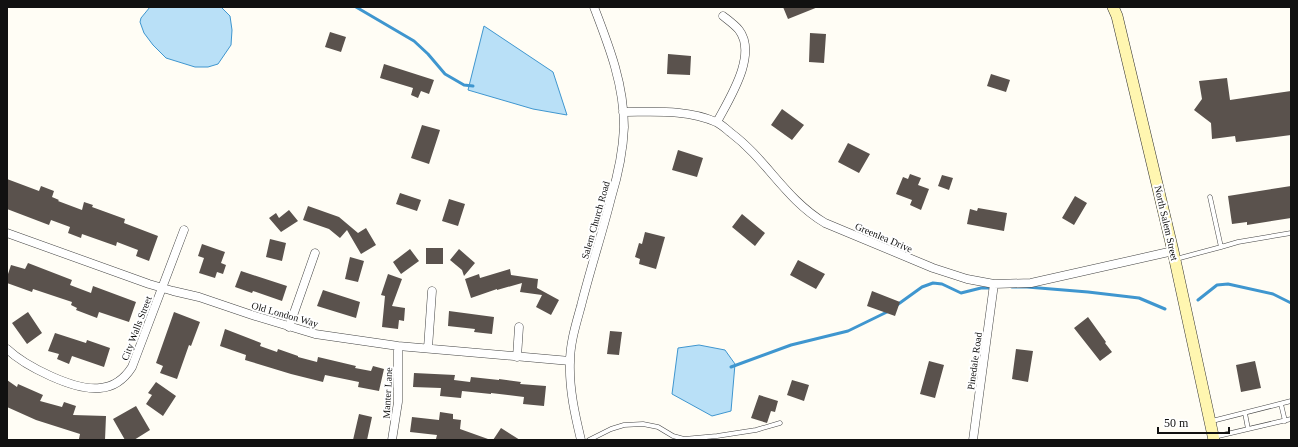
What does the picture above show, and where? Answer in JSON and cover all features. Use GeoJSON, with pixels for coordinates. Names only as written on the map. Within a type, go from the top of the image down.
{"type":"FeatureCollection","features":[{"type":"Feature","properties":{"kind":"main road","name":"North Salem Street"},"geometry":{"type":"LineString","coordinates":[[1113,7],[1117,16],[1135,89],[1174,255],[1214,438]]}},
{"type":"Feature","properties":{"kind":"street","name":"Salem Church Road"},"geometry":{"type":"LineString","coordinates":[[581,440],[572,396],[570,361],[575,331],[607,215],[620,161],[624,127],[622,97],[617,72],[594,7]]}},
{"type":"Feature","properties":{"kind":"street"},"geometry":{"type":"LineString","coordinates":[[717,122],[739,79],[745,58],[744,40],[739,30],[723,16]]}},
{"type":"Feature","properties":{"kind":"street","name":"Greenlea Drive"},"geometry":{"type":"LineString","coordinates":[[623,112],[682,113],[717,122],[741,140],[755,153],[798,204],[813,216],[825,223],[933,268],[967,279],[994,284],[1031,283],[1174,255]]}},
{"type":"Feature","properties":{"kind":"street","name":"City Walls Street"},"geometry":{"type":"LineString","coordinates":[[7,349],[15,357],[32,367],[62,380],[84,387],[100,388],[109,386],[126,376],[132,367],[184,230]]}},
{"type":"Feature","properties":{"kind":"street","name":"Old London Way"},"geometry":{"type":"LineString","coordinates":[[7,232],[162,288],[199,297],[289,327],[315,334],[398,346],[570,361]]}},
{"type":"Feature","properties":{"kind":"street"},"geometry":{"type":"LineString","coordinates":[[289,327],[315,253]]}},
{"type":"Feature","properties":{"kind":"street","name":"Pinedale Road"},"geometry":{"type":"LineString","coordinates":[[973,440],[994,284]]}},
{"type":"Feature","properties":{"kind":"street"},"geometry":{"type":"LineString","coordinates":[[428,348],[432,291]]}},
{"type":"Feature","properties":{"kind":"street"},"geometry":{"type":"LineString","coordinates":[[517,357],[519,328]]}},
{"type":"Feature","properties":{"kind":"street","name":"Manter Lane"},"geometry":{"type":"LineString","coordinates":[[392,440],[398,402],[398,346]]}},
{"type":"Feature","properties":{"kind":"lane"},"geometry":{"type":"LineString","coordinates":[[1210,197],[1222,247]]}},
{"type":"Feature","properties":{"kind":"lane"},"geometry":{"type":"LineString","coordinates":[[1174,255],[1222,247],[1238,242],[1291,234]]}},
{"type":"Feature","properties":{"kind":"lane"},"geometry":{"type":"LineString","coordinates":[[1210,422],[1291,401]]}},
{"type":"Feature","properties":{"kind":"lane"},"geometry":{"type":"LineString","coordinates":[[1281,404],[1285,421]]}},
{"type":"Feature","properties":{"kind":"lane"},"geometry":{"type":"LineString","coordinates":[[1245,413],[1248,429]]}},
{"type":"Feature","properties":{"kind":"lane"},"geometry":{"type":"LineString","coordinates":[[1214,438],[1291,419]]}},
{"type":"Feature","properties":{"kind":"lane"},"geometry":{"type":"LineString","coordinates":[[589,440],[611,429],[624,425],[643,424],[658,427],[672,436],[684,439],[756,430],[780,424]]}},
{"type":"Feature","properties":{"kind":"water"},"geometry":{"type":"Polygon","coordinates":[[[150,7],[221,7],[230,16],[232,30],[231,45],[218,64],[208,67],[195,67],[166,58],[144,33],[140,22],[141,18],[150,7]]]}},
{"type":"Feature","properties":{"kind":"water"},"geometry":{"type":"Polygon","coordinates":[[[484,26],[553,72],[567,115],[533,109],[468,90],[484,26]]]}},
{"type":"Feature","properties":{"kind":"water"},"geometry":{"type":"Polygon","coordinates":[[[699,345],[725,350],[735,364],[731,411],[712,416],[672,394],[678,348],[699,345]]]}},
{"type":"Feature","properties":{"kind":"building"},"geometry":{"type":"Polygon","coordinates":[[[783,7],[818,7],[788,19],[783,7]]]}},
{"type":"Feature","properties":{"kind":"building"},"geometry":{"type":"Polygon","coordinates":[[[330,32],[346,37],[341,52],[325,47],[330,32]]]}},
{"type":"Feature","properties":{"kind":"building"},"geometry":{"type":"Polygon","coordinates":[[[810,33],[826,34],[824,63],[809,62],[810,33]]]}},
{"type":"Feature","properties":{"kind":"building"},"geometry":{"type":"Polygon","coordinates":[[[668,54],[691,56],[690,75],[667,74],[668,54]]]}},
{"type":"Feature","properties":{"kind":"building"},"geometry":{"type":"Polygon","coordinates":[[[384,64],[434,80],[429,94],[421,91],[418,98],[411,95],[413,88],[380,78],[384,64]]]}},
{"type":"Feature","properties":{"kind":"building"},"geometry":{"type":"Polygon","coordinates":[[[991,74],[1010,80],[1006,92],[987,86],[991,74]]]}},
{"type":"Feature","properties":{"kind":"building"},"geometry":{"type":"Polygon","coordinates":[[[1227,78],[1230,100],[1291,91],[1291,135],[1236,142],[1235,136],[1212,139],[1211,123],[1194,110],[1202,99],[1199,81],[1227,78]]]}},
{"type":"Feature","properties":{"kind":"building"},"geometry":{"type":"Polygon","coordinates":[[[782,109],[804,125],[792,140],[771,125],[782,109]]]}},
{"type":"Feature","properties":{"kind":"building"},"geometry":{"type":"Polygon","coordinates":[[[422,125],[440,130],[429,164],[411,158],[422,125]]]}},
{"type":"Feature","properties":{"kind":"building"},"geometry":{"type":"Polygon","coordinates":[[[848,143],[870,154],[859,173],[838,162],[848,143]]]}},
{"type":"Feature","properties":{"kind":"building"},"geometry":{"type":"Polygon","coordinates":[[[678,150],[703,158],[697,177],[672,170],[678,150]]]}},
{"type":"Feature","properties":{"kind":"building"},"geometry":{"type":"Polygon","coordinates":[[[910,174],[921,178],[918,185],[929,189],[921,210],[910,205],[912,200],[896,194],[903,177],[908,179],[910,174]]]}},
{"type":"Feature","properties":{"kind":"building"},"geometry":{"type":"Polygon","coordinates":[[[942,175],[953,178],[949,190],[938,186],[942,175]]]}},
{"type":"Feature","properties":{"kind":"building"},"geometry":{"type":"Polygon","coordinates":[[[7,179],[39,191],[41,186],[54,191],[52,197],[59,200],[58,201],[82,210],[84,202],[93,205],[92,207],[125,219],[124,223],[158,236],[149,261],[136,256],[138,250],[117,242],[116,246],[82,234],[81,238],[68,233],[70,227],[51,220],[49,225],[7,209],[7,179]]]}},
{"type":"Feature","properties":{"kind":"building"},"geometry":{"type":"Polygon","coordinates":[[[1291,186],[1291,218],[1247,225],[1247,222],[1232,224],[1228,196],[1291,186]]]}},
{"type":"Feature","properties":{"kind":"building"},"geometry":{"type":"Polygon","coordinates":[[[400,193],[421,200],[417,211],[396,204],[400,193]]]}},
{"type":"Feature","properties":{"kind":"building"},"geometry":{"type":"Polygon","coordinates":[[[1075,196],[1087,203],[1074,225],[1062,218],[1075,196]]]}},
{"type":"Feature","properties":{"kind":"building"},"geometry":{"type":"Polygon","coordinates":[[[449,199],[465,204],[458,226],[442,221],[449,199]]]}},
{"type":"Feature","properties":{"kind":"building"},"geometry":{"type":"Polygon","coordinates":[[[308,206],[339,217],[358,233],[366,228],[376,245],[361,254],[347,230],[340,238],[329,229],[303,220],[308,206]]]}},
{"type":"Feature","properties":{"kind":"building"},"geometry":{"type":"Polygon","coordinates":[[[978,208],[1007,213],[1004,231],[967,224],[970,209],[977,211],[978,208]]]}},
{"type":"Feature","properties":{"kind":"building"},"geometry":{"type":"Polygon","coordinates":[[[289,210],[298,221],[281,232],[269,218],[276,213],[279,218],[289,210]]]}},
{"type":"Feature","properties":{"kind":"building"},"geometry":{"type":"Polygon","coordinates":[[[742,214],[765,233],[755,246],[732,227],[742,214]]]}},
{"type":"Feature","properties":{"kind":"building"},"geometry":{"type":"Polygon","coordinates":[[[645,232],[665,237],[656,269],[639,264],[640,259],[635,257],[639,243],[642,244],[645,232]]]}},
{"type":"Feature","properties":{"kind":"building"},"geometry":{"type":"Polygon","coordinates":[[[270,239],[286,243],[282,261],[266,257],[270,239]]]}},
{"type":"Feature","properties":{"kind":"building"},"geometry":{"type":"Polygon","coordinates":[[[202,244],[225,252],[221,263],[226,265],[223,274],[217,272],[215,278],[199,273],[204,258],[198,256],[202,244]]]}},
{"type":"Feature","properties":{"kind":"building"},"geometry":{"type":"Polygon","coordinates":[[[426,248],[443,248],[443,264],[426,264],[426,248]]]}},
{"type":"Feature","properties":{"kind":"building"},"geometry":{"type":"Polygon","coordinates":[[[410,249],[419,261],[401,274],[393,262],[410,249]]]}},
{"type":"Feature","properties":{"kind":"building"},"geometry":{"type":"Polygon","coordinates":[[[459,249],[475,263],[464,276],[462,270],[450,260],[459,249]]]}},
{"type":"Feature","properties":{"kind":"building"},"geometry":{"type":"Polygon","coordinates":[[[350,257],[364,261],[358,282],[345,279],[350,257]]]}},
{"type":"Feature","properties":{"kind":"building"},"geometry":{"type":"Polygon","coordinates":[[[798,260],[825,274],[816,289],[790,275],[798,260]]]}},
{"type":"Feature","properties":{"kind":"building"},"geometry":{"type":"Polygon","coordinates":[[[28,263],[72,280],[70,285],[91,293],[93,286],[136,302],[129,322],[99,312],[97,318],[76,310],[77,308],[71,305],[72,302],[33,289],[32,292],[7,283],[7,277],[11,265],[25,269],[28,263]]]}},
{"type":"Feature","properties":{"kind":"building"},"geometry":{"type":"Polygon","coordinates":[[[510,269],[511,275],[538,279],[537,288],[559,300],[551,315],[536,307],[542,295],[520,292],[522,283],[497,289],[471,298],[465,279],[479,274],[480,278],[510,269]]]}},
{"type":"Feature","properties":{"kind":"building"},"geometry":{"type":"Polygon","coordinates":[[[241,271],[287,286],[282,301],[253,291],[252,293],[235,287],[241,271]]]}},
{"type":"Feature","properties":{"kind":"building"},"geometry":{"type":"Polygon","coordinates":[[[388,274],[402,279],[392,306],[405,308],[404,321],[399,320],[398,329],[382,327],[385,296],[381,295],[388,274]]]}},
{"type":"Feature","properties":{"kind":"building"},"geometry":{"type":"Polygon","coordinates":[[[323,290],[360,302],[356,318],[317,306],[323,290]]]}},
{"type":"Feature","properties":{"kind":"building"},"geometry":{"type":"Polygon","coordinates":[[[872,291],[900,302],[895,316],[867,306],[872,291]]]}},
{"type":"Feature","properties":{"kind":"building"},"geometry":{"type":"Polygon","coordinates":[[[449,311],[494,317],[492,334],[474,332],[475,329],[448,326],[449,311]]]}},
{"type":"Feature","properties":{"kind":"building"},"geometry":{"type":"Polygon","coordinates":[[[28,312],[42,333],[27,344],[12,323],[28,312]]]}},
{"type":"Feature","properties":{"kind":"building"},"geometry":{"type":"Polygon","coordinates":[[[174,312],[200,322],[191,346],[189,345],[177,379],[160,373],[163,366],[156,363],[174,312]]]}},
{"type":"Feature","properties":{"kind":"building"},"geometry":{"type":"Polygon","coordinates":[[[1088,317],[1112,352],[1100,361],[1074,328],[1088,317]]]}},
{"type":"Feature","properties":{"kind":"building"},"geometry":{"type":"Polygon","coordinates":[[[225,329],[261,343],[260,346],[277,352],[278,349],[298,357],[317,362],[318,357],[371,371],[373,366],[384,369],[379,391],[358,387],[359,382],[325,375],[323,382],[245,360],[246,355],[220,346],[225,329]]]}},
{"type":"Feature","properties":{"kind":"building"},"geometry":{"type":"Polygon","coordinates":[[[610,331],[622,332],[619,355],[607,354],[610,331]]]}},
{"type":"Feature","properties":{"kind":"building"},"geometry":{"type":"Polygon","coordinates":[[[55,333],[86,343],[87,340],[110,348],[104,367],[72,356],[69,364],[57,359],[59,354],[48,351],[55,333]]]}},
{"type":"Feature","properties":{"kind":"building"},"geometry":{"type":"Polygon","coordinates":[[[1016,349],[1033,351],[1028,382],[1012,379],[1016,349]]]}},
{"type":"Feature","properties":{"kind":"building"},"geometry":{"type":"Polygon","coordinates":[[[929,361],[944,365],[935,398],[920,394],[929,361]]]}},
{"type":"Feature","properties":{"kind":"building"},"geometry":{"type":"Polygon","coordinates":[[[1255,361],[1261,388],[1241,392],[1236,365],[1255,361]]]}},
{"type":"Feature","properties":{"kind":"building"},"geometry":{"type":"Polygon","coordinates":[[[414,373],[455,375],[454,380],[470,382],[471,377],[499,379],[521,382],[520,384],[546,386],[544,406],[523,404],[524,397],[491,393],[462,391],[461,398],[440,396],[441,388],[413,387],[414,373]]]}},
{"type":"Feature","properties":{"kind":"building"},"geometry":{"type":"Polygon","coordinates":[[[7,380],[17,387],[18,384],[43,395],[40,401],[62,407],[64,402],[76,406],[73,415],[106,416],[105,440],[79,439],[80,434],[36,420],[7,407],[7,380]]]}},
{"type":"Feature","properties":{"kind":"building"},"geometry":{"type":"Polygon","coordinates":[[[792,380],[809,385],[804,401],[787,395],[792,380]]]}},
{"type":"Feature","properties":{"kind":"building"},"geometry":{"type":"Polygon","coordinates":[[[156,382],[176,396],[163,416],[146,404],[152,395],[148,393],[156,382]]]}},
{"type":"Feature","properties":{"kind":"building"},"geometry":{"type":"Polygon","coordinates":[[[759,395],[778,401],[775,412],[771,411],[767,423],[751,418],[759,395]]]}},
{"type":"Feature","properties":{"kind":"building"},"geometry":{"type":"Polygon","coordinates":[[[136,406],[150,430],[134,440],[125,440],[113,419],[136,406]]]}},
{"type":"Feature","properties":{"kind":"building"},"geometry":{"type":"Polygon","coordinates":[[[440,412],[453,414],[453,419],[461,420],[460,429],[488,440],[444,440],[436,439],[437,435],[410,432],[412,417],[439,420],[440,412]]]}},
{"type":"Feature","properties":{"kind":"building"},"geometry":{"type":"Polygon","coordinates":[[[359,414],[372,417],[367,440],[353,440],[359,414]]]}},
{"type":"Feature","properties":{"kind":"building"},"geometry":{"type":"Polygon","coordinates":[[[501,428],[520,440],[493,440],[501,428]]]}},
{"type":"Feature","properties":{"kind":"waterway"},"geometry":{"type":"LineString","coordinates":[[356,7],[414,41],[428,54],[445,74],[464,85],[473,86]]}},
{"type":"Feature","properties":{"kind":"waterway"},"geometry":{"type":"LineString","coordinates":[[897,305],[922,287],[933,283],[942,284],[961,293],[981,288],[992,288]]}},
{"type":"Feature","properties":{"kind":"waterway"},"geometry":{"type":"LineString","coordinates":[[1198,300],[1217,285],[1228,284],[1273,294],[1291,303]]}},
{"type":"Feature","properties":{"kind":"waterway"},"geometry":{"type":"LineString","coordinates":[[1012,287],[1088,292],[1139,298],[1165,309]]}},
{"type":"Feature","properties":{"kind":"waterway"},"geometry":{"type":"LineString","coordinates":[[731,367],[791,345],[848,331],[889,311]]}}]}
